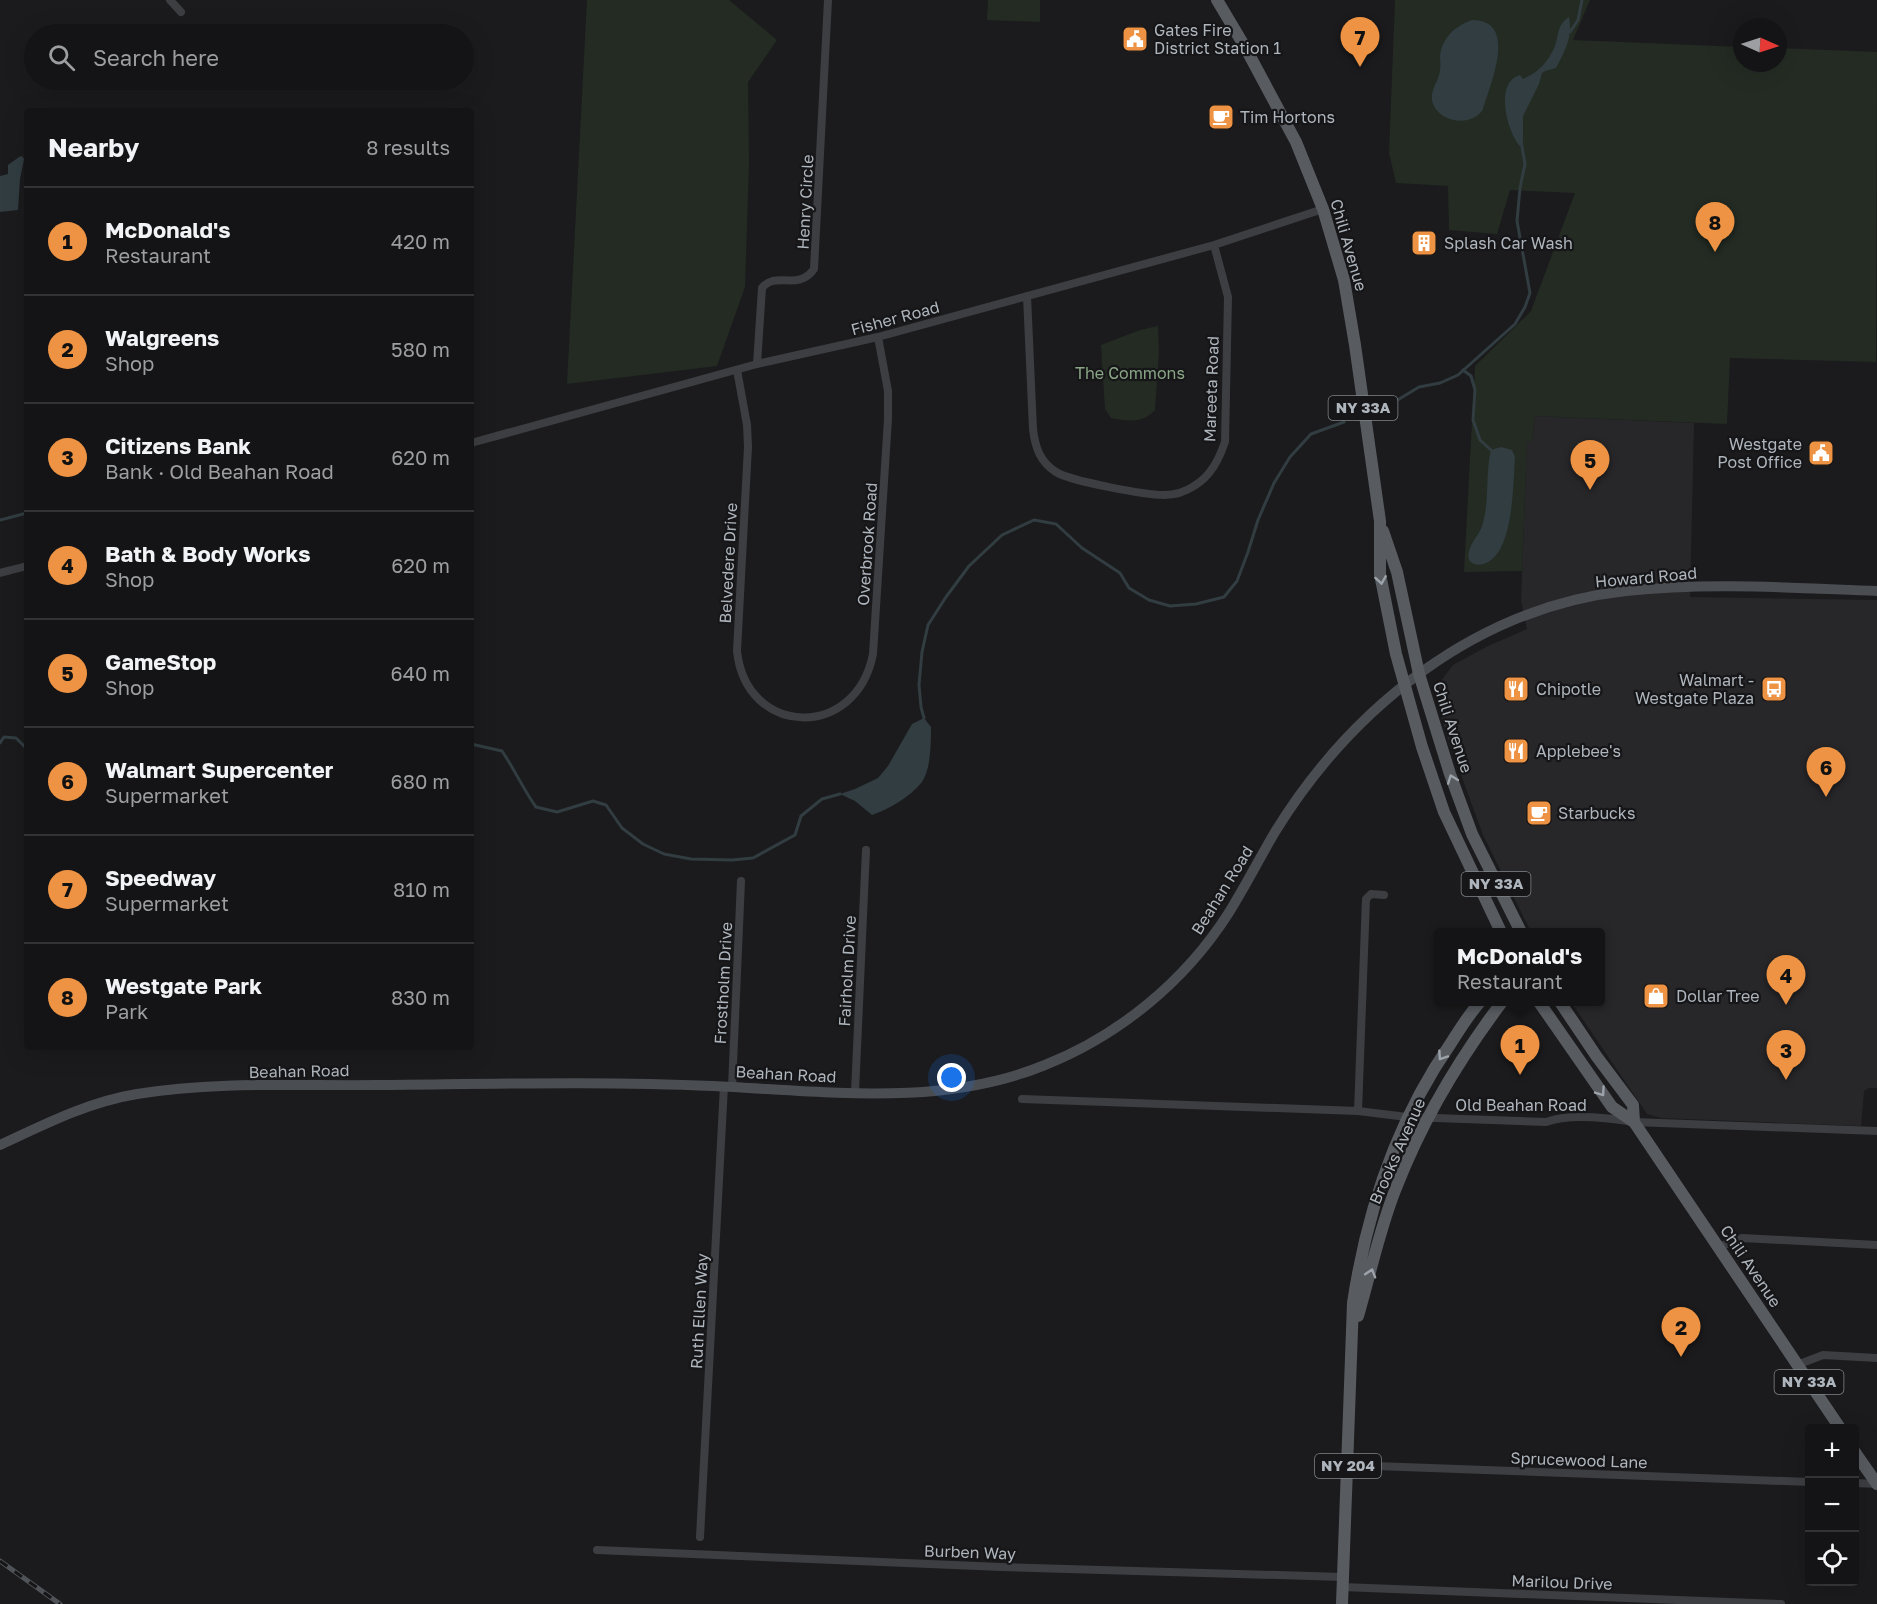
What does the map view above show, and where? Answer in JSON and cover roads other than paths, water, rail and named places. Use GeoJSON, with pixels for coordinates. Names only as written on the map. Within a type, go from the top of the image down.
{"type":"FeatureCollection","features":[{"type":"Feature","properties":{"kind":"main road","name":"Chili Avenue"},"geometry":{"type":"LineString","coordinates":[[1217,0],[1296,142],[1323,209],[1344,280],[1380,522],[1380,574],[1404,685],[1444,812],[1499,928]]}},
{"type":"Feature","properties":{"kind":"main road","name":"Chili Avenue"},"geometry":{"type":"LineString","coordinates":[[1380,522],[1397,572],[1419,674],[1440,744],[1472,834],[1519,928]]}},
{"type":"Feature","properties":{"kind":"main road"},"geometry":{"type":"LineString","coordinates":[[1489,908],[1491,928]]}},
{"type":"Feature","properties":{"kind":"main road","name":"Brooks Avenue"},"geometry":{"type":"LineString","coordinates":[[1342,1604],[1354,1329],[1353,1303],[1360,1258],[1378,1193],[1407,1117],[1429,1074],[1477,1006]]}},
{"type":"Feature","properties":{"kind":"main road","name":"Brooks Avenue"},"geometry":{"type":"LineString","coordinates":[[1354,1329],[1392,1197],[1428,1117],[1468,1048],[1499,1006]]}},
{"type":"Feature","properties":{"kind":"main road","name":"Chili Avenue"},"geometry":{"type":"LineString","coordinates":[[1542,1006],[1611,1107],[1634,1122],[1837,1424]]}},
{"type":"Feature","properties":{"kind":"main road","name":"Chili Avenue"},"geometry":{"type":"LineString","coordinates":[[1563,1006],[1633,1105],[1634,1122]]}},
{"type":"Feature","properties":{"kind":"main road"},"geometry":{"type":"LineString","coordinates":[[1859,1458],[1877,1484]]}},
{"type":"Feature","properties":{"kind":"street"},"geometry":{"type":"LineString","coordinates":[[170,0],[181,12]]}},
{"type":"Feature","properties":{"kind":"street","name":"Henry Circle"},"geometry":{"type":"LineString","coordinates":[[757,364],[762,288],[769,282],[800,280],[808,277],[814,269],[828,0]]}},
{"type":"Feature","properties":{"kind":"street","name":"Fisher Road"},"geometry":{"type":"LineString","coordinates":[[474,442],[757,364],[878,337],[1214,245],[1323,209]]}},
{"type":"Feature","properties":{"kind":"street","name":"Mareeta Road"},"geometry":{"type":"LineString","coordinates":[[1027,296],[1034,445],[1043,461],[1056,472],[1071,479],[1150,494],[1177,494],[1195,486],[1210,472],[1220,458],[1225,442],[1228,297],[1214,245]]}},
{"type":"Feature","properties":{"kind":"street","name":"Overbrook Road"},"geometry":{"type":"LineString","coordinates":[[808,717],[832,712],[849,701],[862,687],[870,671],[888,419],[888,391],[878,337]]}},
{"type":"Feature","properties":{"kind":"street","name":"Belvedere Drive"},"geometry":{"type":"LineString","coordinates":[[737,370],[747,425],[748,447],[737,651],[739,668],[745,682],[756,697],[770,708],[785,714],[808,717]]}},
{"type":"Feature","properties":{"kind":"street"},"geometry":{"type":"LineString","coordinates":[[0,573],[24,567]]}},
{"type":"Feature","properties":{"kind":"street","name":"Howard Road"},"geometry":{"type":"LineString","coordinates":[[1404,685],[1449,652],[1511,621],[1585,598],[1619,591],[1704,587],[1877,591]]}},
{"type":"Feature","properties":{"kind":"street","name":"Beahan Road"},"geometry":{"type":"LineString","coordinates":[[0,1145],[72,1111],[135,1095],[209,1087],[649,1083],[855,1092],[950,1090],[1006,1078],[1046,1065],[1088,1045],[1126,1021],[1160,993],[1195,959],[1230,912],[1277,829],[1316,772],[1376,708],[1404,685]]}},
{"type":"Feature","properties":{"kind":"street","name":"Fairholm Drive"},"geometry":{"type":"LineString","coordinates":[[855,1092],[866,850]]}},
{"type":"Feature","properties":{"kind":"street","name":"Frostholm Drive"},"geometry":{"type":"LineString","coordinates":[[728,1086],[741,881]]}},
{"type":"Feature","properties":{"kind":"street"},"geometry":{"type":"LineString","coordinates":[[1358,1111],[1366,899],[1371,894],[1384,895]]}},
{"type":"Feature","properties":{"kind":"street","name":"Ruth Ellen Way"},"geometry":{"type":"LineString","coordinates":[[700,1537],[728,1086]]}},
{"type":"Feature","properties":{"kind":"street","name":"Old Beahan Road"},"geometry":{"type":"LineString","coordinates":[[1022,1099],[1358,1111],[1407,1117],[1546,1122],[1556,1118],[1613,1119],[1634,1122],[1877,1131]]}},
{"type":"Feature","properties":{"kind":"street"},"geometry":{"type":"LineString","coordinates":[[1719,1247],[1742,1238],[1877,1245]]}},
{"type":"Feature","properties":{"kind":"street"},"geometry":{"type":"LineString","coordinates":[[1797,1365],[1823,1355],[1877,1358]]}},
{"type":"Feature","properties":{"kind":"street","name":"Sprucewood Lane"},"geometry":{"type":"LineString","coordinates":[[1348,1465],[1805,1482]]}},
{"type":"Feature","properties":{"kind":"street"},"geometry":{"type":"LineString","coordinates":[[1859,1483],[1877,1484]]}},
{"type":"Feature","properties":{"kind":"street","name":"Burben Way"},"geometry":{"type":"LineString","coordinates":[[597,1550],[1343,1582]]}},
{"type":"Feature","properties":{"kind":"street","name":"Marilou Drive"},"geometry":{"type":"LineString","coordinates":[[1343,1582],[1781,1604]]}},
{"type":"Feature","properties":{"kind":"waterway"},"geometry":{"type":"LineString","coordinates":[[1570,32],[1578,20],[1582,0]]}},
{"type":"Feature","properties":{"kind":"waterway"},"geometry":{"type":"LineString","coordinates":[[1386,407],[1419,387],[1440,383],[1458,375],[1515,324],[1525,307],[1530,293],[1517,221],[1525,164],[1521,141]]}},
{"type":"Feature","properties":{"kind":"waterway"},"geometry":{"type":"LineString","coordinates":[[1463,370],[1471,376],[1475,390],[1473,420],[1480,440],[1491,450]]}},
{"type":"Feature","properties":{"kind":"waterway"},"geometry":{"type":"LineString","coordinates":[[924,718],[919,685],[922,652],[928,625],[969,566],[1002,535],[1034,520],[1056,524],[1082,548],[1120,573],[1129,588],[1149,600],[1170,606],[1196,604],[1224,597],[1237,581],[1258,520],[1274,483],[1290,457],[1311,434],[1344,422]]}},
{"type":"Feature","properties":{"kind":"waterway"},"geometry":{"type":"LineString","coordinates":[[0,520],[24,514]]}},
{"type":"Feature","properties":{"kind":"waterway"},"geometry":{"type":"LineString","coordinates":[[0,743],[4,737],[16,738],[24,746]]}},
{"type":"Feature","properties":{"kind":"waterway"},"geometry":{"type":"LineString","coordinates":[[474,745],[502,751],[536,807],[557,812],[593,801],[606,805],[622,828],[643,844],[664,854],[691,859],[753,858],[795,835],[801,816],[822,799],[840,794]]}},
{"type":"Feature","properties":{"kind":"railway"},"geometry":{"type":"LineString","coordinates":[[0,1561],[60,1604]]}},
{"type":"Feature","properties":{"kind":"place","name":"Gates Fire District Station 1"},"geometry":{"type":"Point","coordinates":[1135,39]}},
{"type":"Feature","properties":{"kind":"place","name":"Speedway"},"geometry":{"type":"Point","coordinates":[1360,67]}},
{"type":"Feature","properties":{"kind":"place","name":"Tim Hortons"},"geometry":{"type":"Point","coordinates":[1221,117]}},
{"type":"Feature","properties":{"kind":"place","name":"Splash Car Wash"},"geometry":{"type":"Point","coordinates":[1424,243]}},
{"type":"Feature","properties":{"kind":"place","name":"Westgate Park"},"geometry":{"type":"Point","coordinates":[1715,252]}},
{"type":"Feature","properties":{"kind":"place","name":"Westgate Post Office"},"geometry":{"type":"Point","coordinates":[1821,453]}},
{"type":"Feature","properties":{"kind":"place","name":"GameStop"},"geometry":{"type":"Point","coordinates":[1590,490]}},
{"type":"Feature","properties":{"kind":"place","name":"Chipotle"},"geometry":{"type":"Point","coordinates":[1516,689]}},
{"type":"Feature","properties":{"kind":"place","name":"Walmart - Westgate Plaza"},"geometry":{"type":"Point","coordinates":[1774,689]}},
{"type":"Feature","properties":{"kind":"place","name":"Applebee's"},"geometry":{"type":"Point","coordinates":[1516,751]}},
{"type":"Feature","properties":{"kind":"place","name":"Walmart Supercenter"},"geometry":{"type":"Point","coordinates":[1826,797]}},
{"type":"Feature","properties":{"kind":"place","name":"Starbucks"},"geometry":{"type":"Point","coordinates":[1539,813]}},
{"type":"Feature","properties":{"kind":"place","name":"Dollar Tree"},"geometry":{"type":"Point","coordinates":[1656,996]}},
{"type":"Feature","properties":{"kind":"place","name":"Bath & Body Works"},"geometry":{"type":"Point","coordinates":[1786,1005]}},
{"type":"Feature","properties":{"kind":"place","name":"McDonald's"},"geometry":{"type":"Point","coordinates":[1520,1075]}},
{"type":"Feature","properties":{"kind":"place","name":"Citizens Bank"},"geometry":{"type":"Point","coordinates":[1786,1080]}},
{"type":"Feature","properties":{"kind":"place","name":"Walgreens"},"geometry":{"type":"Point","coordinates":[1681,1357]}},
{"type":"Feature","properties":{"kind":"park label","name":"The Commons"},"geometry":{"type":"Point","coordinates":[1130,373]}}]}
